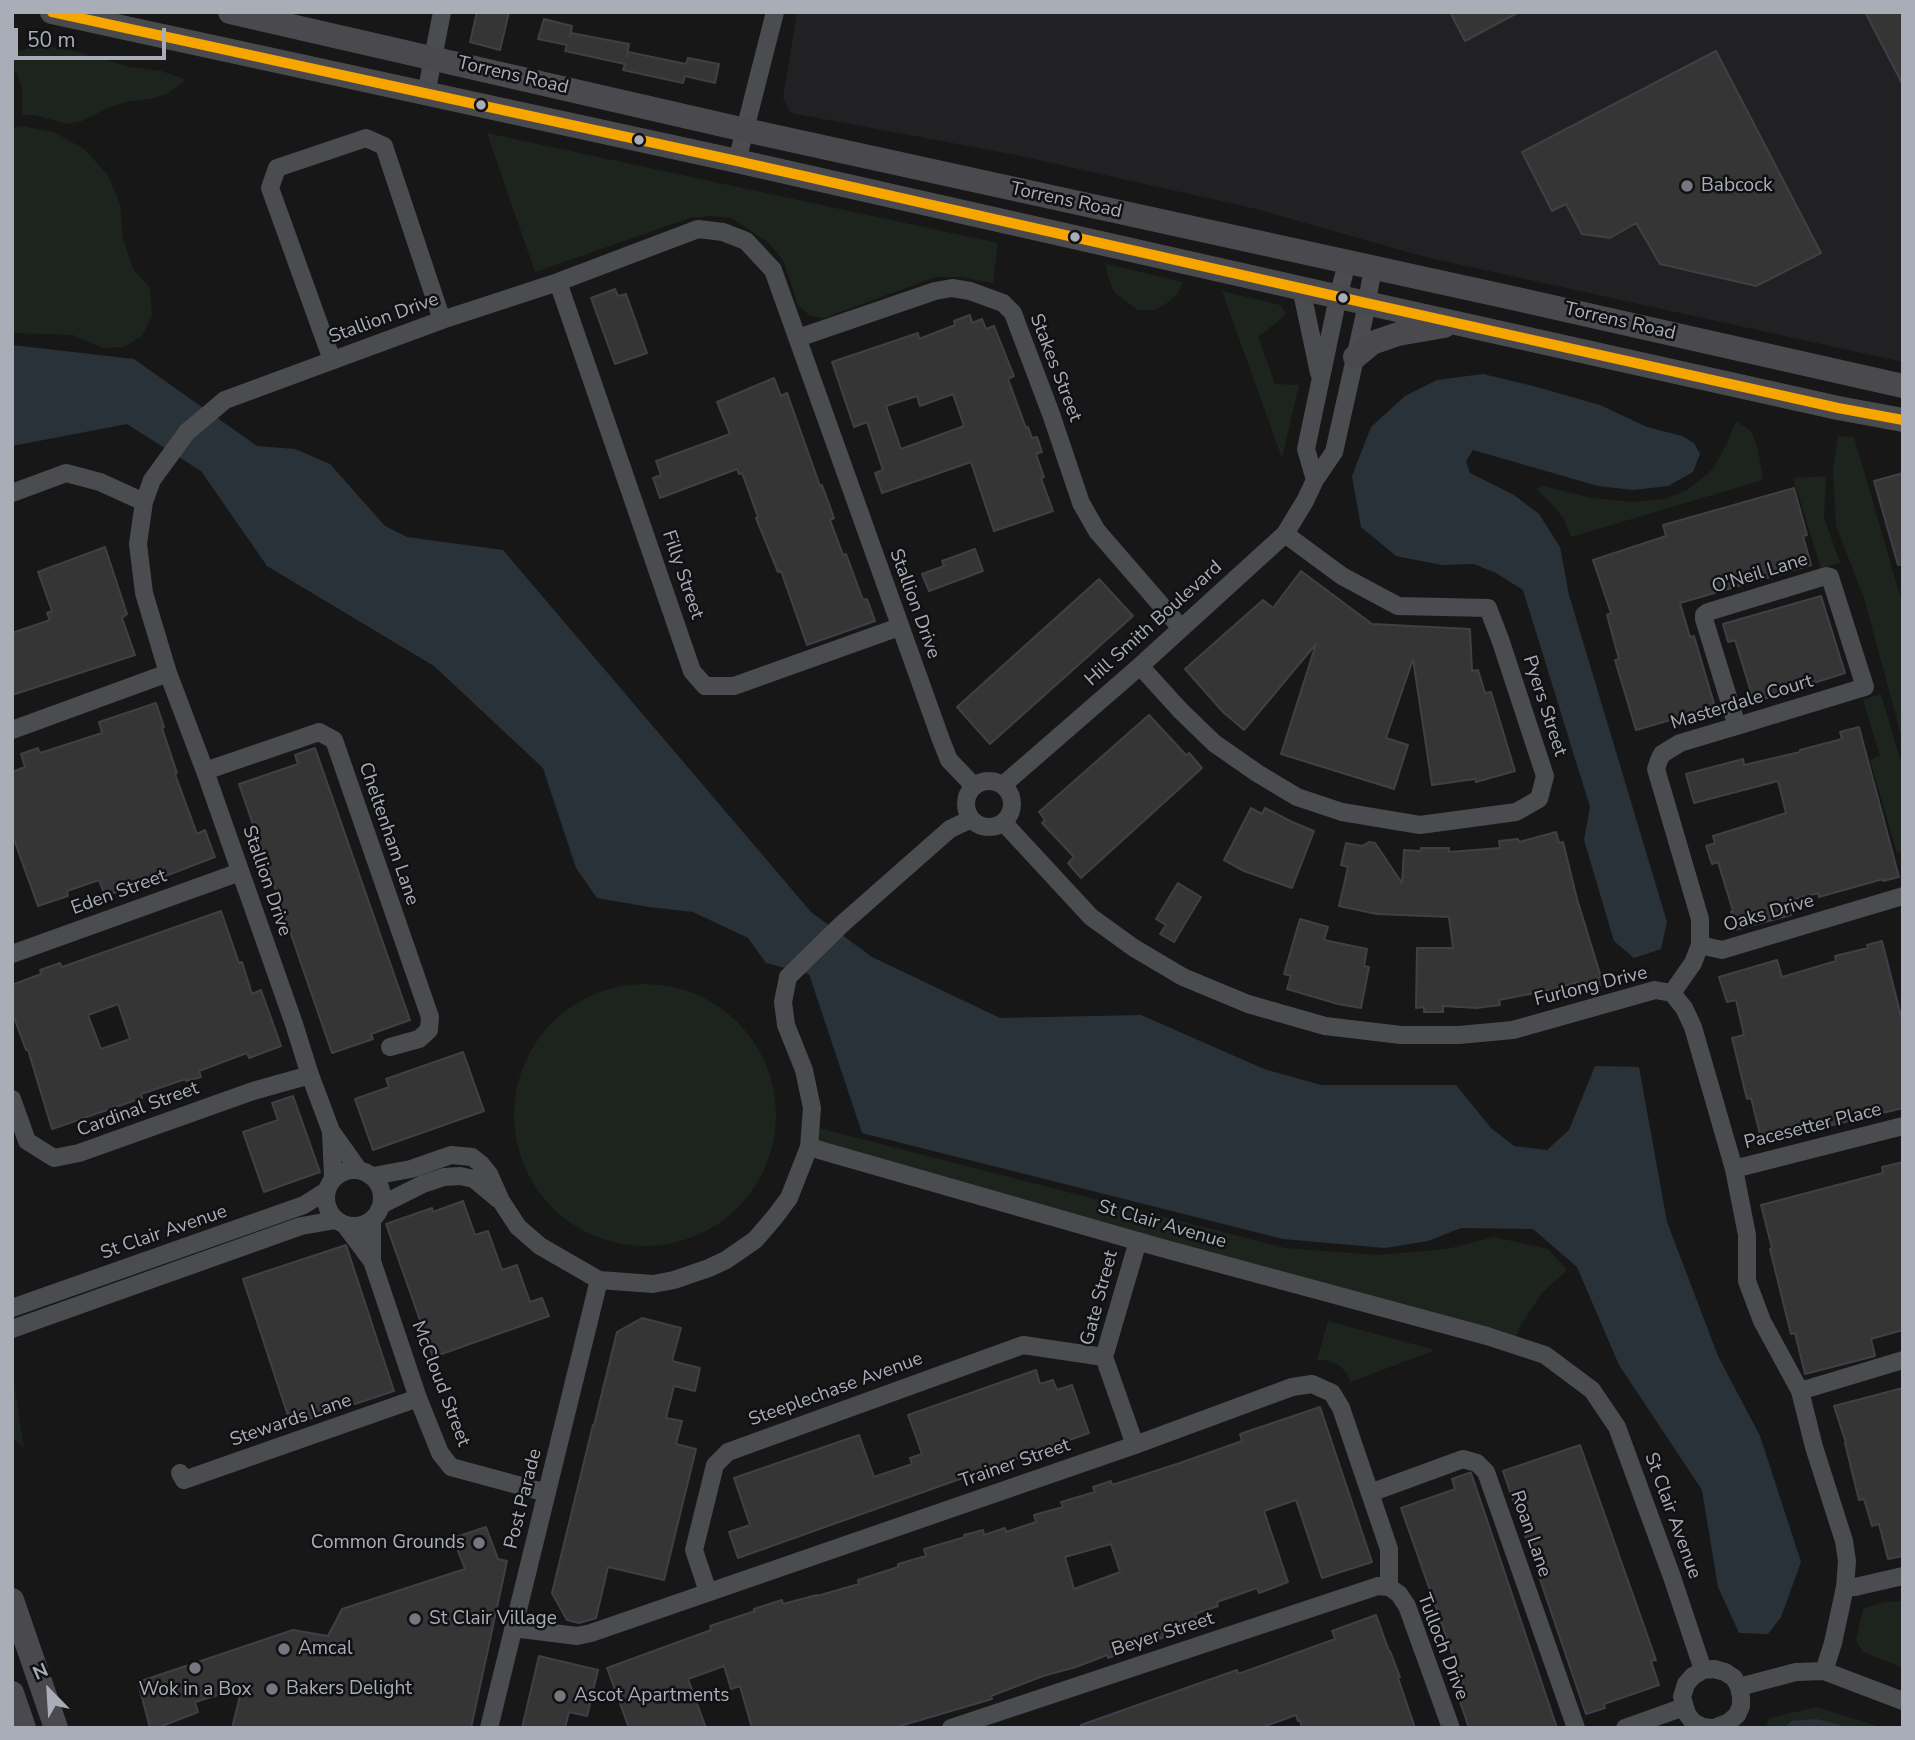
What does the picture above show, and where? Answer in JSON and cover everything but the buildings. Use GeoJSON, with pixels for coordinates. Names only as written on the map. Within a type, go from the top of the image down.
{"type":"FeatureCollection","features":[{"type":"Feature","properties":{"kind":"main road","name":"Torrens Road"},"geometry":{"type":"LineString","coordinates":[[52,12],[113,19],[426,94],[737,160],[1338,297],[1838,408],[1903,420]]}},
{"type":"Feature","properties":{"kind":"main road","name":"Torrens Road"},"geometry":{"type":"LineString","coordinates":[[230,12],[745,130],[1903,386]]}},
{"type":"Feature","properties":{"kind":"main road"},"geometry":{"type":"LineString","coordinates":[[1355,358],[1372,343],[1398,334],[1459,323]]}},
{"type":"Feature","properties":{"kind":"main road"},"geometry":{"type":"LineString","coordinates":[[12,1600],[56,1728]]}},
{"type":"Feature","properties":{"kind":"main road"},"geometry":{"type":"LineString","coordinates":[[12,1693],[20,1723]]}},
{"type":"Feature","properties":{"kind":"street"},"geometry":{"type":"LineString","coordinates":[[426,94],[442,12]]}},
{"type":"Feature","properties":{"kind":"street"},"geometry":{"type":"LineString","coordinates":[[737,160],[775,12]]}},
{"type":"Feature","properties":{"kind":"street"},"geometry":{"type":"LineString","coordinates":[[332,360],[270,188],[277,168],[366,138],[384,146],[442,320]]}},
{"type":"Feature","properties":{"kind":"street","name":"Stallion Drive"},"geometry":{"type":"LineString","coordinates":[[366,1173],[331,1131],[168,673],[144,593],[138,544],[145,502],[152,480],[187,432],[225,400],[442,320],[558,282],[698,229],[723,232],[746,241],[773,270],[949,760],[973,785]]}},
{"type":"Feature","properties":{"kind":"street"},"geometry":{"type":"LineString","coordinates":[[1315,480],[1306,449],[1347,263]]}},
{"type":"Feature","properties":{"kind":"street","name":"Hill Smith Boulevard"},"geometry":{"type":"LineString","coordinates":[[1003,785],[1140,666],[1285,534],[1334,452],[1373,268]]}},
{"type":"Feature","properties":{"kind":"street","name":"Filly Street"},"geometry":{"type":"LineString","coordinates":[[558,282],[692,671],[705,686],[734,686],[899,627]]}},
{"type":"Feature","properties":{"kind":"street","name":"Stakes Street"},"geometry":{"type":"LineString","coordinates":[[798,338],[935,291],[952,288],[970,291],[1003,303],[1013,313],[1081,503],[1097,531],[1181,628]]}},
{"type":"Feature","properties":{"kind":"street"},"geometry":{"type":"LineString","coordinates":[[1301,288],[1321,380]]}},
{"type":"Feature","properties":{"kind":"street"},"geometry":{"type":"LineString","coordinates":[[12,493],[66,473],[100,482],[145,502]]}},
{"type":"Feature","properties":{"kind":"street","name":"Pyers Street"},"geometry":{"type":"LineString","coordinates":[[1140,666],[1214,743],[1297,797],[1342,812],[1420,825],[1516,812],[1539,799],[1545,776],[1488,608],[1398,606],[1342,576],[1285,534]]}},
{"type":"Feature","properties":{"kind":"street","name":"O'Neil Lane"},"geometry":{"type":"LineString","coordinates":[[1737,726],[1704,616],[1708,612],[1747,600],[1830,577],[1865,687]]}},
{"type":"Feature","properties":{"kind":"street"},"geometry":{"type":"LineString","coordinates":[[12,730],[168,673]]}},
{"type":"Feature","properties":{"kind":"street","name":"Masterdale Court"},"geometry":{"type":"LineString","coordinates":[[1700,945],[1700,919],[1656,769],[1662,754],[1680,743],[1865,687]]}},
{"type":"Feature","properties":{"kind":"street","name":"Cheltenham Lane"},"geometry":{"type":"LineString","coordinates":[[205,771],[319,732],[334,740],[430,1017],[429,1030],[419,1038],[390,1047]]}},
{"type":"Feature","properties":{"kind":"street"},"geometry":{"type":"LineString","coordinates":[[988,780],[1003,785],[1012,803],[1011,811],[1003,822],[997,826],[983,827],[971,819],[967,813],[965,798],[973,785],[988,780]]}},
{"type":"Feature","properties":{"kind":"street"},"geometry":{"type":"LineString","coordinates":[[501,1201],[474,1178],[444,1177],[422,1184],[376,1212],[359,1226],[341,1223],[327,1209],[325,1200],[329,1184],[342,1171],[366,1173],[411,1169],[450,1155],[462,1155],[472,1157],[489,1174],[501,1201],[518,1227],[540,1247],[599,1280],[653,1284],[674,1280],[726,1260],[755,1240],[789,1198],[810,1147],[812,1108],[804,1070],[786,1025],[783,1002],[788,977],[950,829],[971,819]]}},
{"type":"Feature","properties":{"kind":"street","name":"Furlong Drive"},"geometry":{"type":"LineString","coordinates":[[1003,822],[1091,917],[1134,948],[1183,977],[1248,1004],[1325,1026],[1401,1035],[1459,1035],[1513,1030],[1655,990],[1672,993],[1684,1008],[1693,1027],[1734,1169],[1746,1235],[1747,1280],[1762,1321],[1800,1391],[1814,1447],[1844,1541],[1847,1561],[1845,1587],[1824,1671]]}},
{"type":"Feature","properties":{"kind":"street","name":"Eden Street"},"geometry":{"type":"LineString","coordinates":[[12,954],[240,872]]}},
{"type":"Feature","properties":{"kind":"street","name":"Oaks Drive"},"geometry":{"type":"LineString","coordinates":[[1672,993],[1693,963],[1700,945],[1722,950],[1903,897]]}},
{"type":"Feature","properties":{"kind":"street","name":"Cardinal Street"},"geometry":{"type":"LineString","coordinates":[[12,1099],[27,1141],[54,1158],[79,1153],[253,1091],[310,1075]]}},
{"type":"Feature","properties":{"kind":"street","name":"Pacesetter Place"},"geometry":{"type":"LineString","coordinates":[[1734,1169],[1903,1126]]}},
{"type":"Feature","properties":{"kind":"street","name":"Stallion Drive"},"geometry":{"type":"LineString","coordinates":[[329,1184],[331,1131]]}},
{"type":"Feature","properties":{"kind":"street","name":"St Clair Avenue"},"geometry":{"type":"LineString","coordinates":[[810,1147],[1138,1241],[1487,1336],[1545,1355],[1591,1390],[1617,1427],[1703,1670]]}},
{"type":"Feature","properties":{"kind":"street"},"geometry":{"type":"LineString","coordinates":[[366,1173],[381,1189],[376,1212]]}},
{"type":"Feature","properties":{"kind":"street","name":"St Clair Avenue"},"geometry":{"type":"LineString","coordinates":[[12,1308],[304,1205],[329,1184]]}},
{"type":"Feature","properties":{"kind":"street","name":"McCloud Street"},"geometry":{"type":"LineString","coordinates":[[372,1261],[376,1212]]}},
{"type":"Feature","properties":{"kind":"street","name":"St Clair Avenue"},"geometry":{"type":"LineString","coordinates":[[16,1329],[301,1226],[341,1223]]}},
{"type":"Feature","properties":{"kind":"street","name":"McCloud Street"},"geometry":{"type":"LineString","coordinates":[[341,1223],[372,1261],[418,1398],[440,1452],[451,1467],[548,1493]]}},
{"type":"Feature","properties":{"kind":"street","name":"Gate Street"},"geometry":{"type":"LineString","coordinates":[[1135,1445],[1104,1357],[1138,1241]]}},
{"type":"Feature","properties":{"kind":"street","name":"Post Parade"},"geometry":{"type":"LineString","coordinates":[[489,1728],[599,1280]]}},
{"type":"Feature","properties":{"kind":"street","name":"Steeplechase Avenue"},"geometry":{"type":"LineString","coordinates":[[708,1592],[694,1550],[715,1465],[728,1452],[1023,1345],[1104,1357]]}},
{"type":"Feature","properties":{"kind":"street"},"geometry":{"type":"LineString","coordinates":[[1800,1391],[1903,1360]]}},
{"type":"Feature","properties":{"kind":"street","name":"Trainer Street"},"geometry":{"type":"LineString","coordinates":[[513,1628],[577,1636],[591,1633],[1135,1445],[1292,1387],[1312,1384],[1332,1393],[1341,1408],[1388,1549],[1389,1587]]}},
{"type":"Feature","properties":{"kind":"street","name":"Stewards Lane"},"geometry":{"type":"LineString","coordinates":[[180,1472],[184,1480],[418,1398]]}},
{"type":"Feature","properties":{"kind":"street","name":"Roan Lane"},"geometry":{"type":"LineString","coordinates":[[1370,1493],[1463,1459],[1477,1463],[1486,1472],[1576,1728]]}},
{"type":"Feature","properties":{"kind":"street"},"geometry":{"type":"LineString","coordinates":[[1845,1587],[1903,1576]]}},
{"type":"Feature","properties":{"kind":"street","name":"Beyer Street"},"geometry":{"type":"LineString","coordinates":[[951,1728],[1378,1586],[1389,1587]]}},
{"type":"Feature","properties":{"kind":"street","name":"Tulloch Drive"},"geometry":{"type":"LineString","coordinates":[[1389,1587],[1399,1594],[1407,1606],[1451,1728]]}},
{"type":"Feature","properties":{"kind":"street"},"geometry":{"type":"LineString","coordinates":[[1703,1670],[1726,1672],[1734,1678],[1739,1687],[1741,1706],[1737,1715],[1718,1727],[1703,1727],[1693,1722],[1684,1707],[1682,1697],[1686,1684],[1703,1670]]}},
{"type":"Feature","properties":{"kind":"street"},"geometry":{"type":"LineString","coordinates":[[1739,1687],[1796,1672],[1824,1671],[1903,1701]]}},
{"type":"Feature","properties":{"kind":"street"},"geometry":{"type":"LineString","coordinates":[[1625,1728],[1684,1707]]}},
{"type":"Feature","properties":{"kind":"shaded area"},"geometry":{"type":"Polygon","coordinates":[[[797,12],[1903,12],[1903,362],[1425,257],[1256,209],[1016,155],[791,113],[783,98],[797,12]]]}},
{"type":"Feature","properties":{"kind":"shaded area"},"geometry":{"type":"Polygon","coordinates":[[[33,47],[64,48],[130,67],[162,71],[186,80],[167,94],[110,107],[82,121],[67,124],[35,115],[22,115],[22,88],[12,67],[12,53],[33,47]]]}},
{"type":"Feature","properties":{"kind":"shaded area"},"geometry":{"type":"Polygon","coordinates":[[[21,126],[54,132],[84,149],[107,174],[120,204],[123,239],[133,269],[150,288],[152,316],[142,336],[124,347],[103,348],[73,335],[12,333],[12,128],[21,126]]]}},
{"type":"Feature","properties":{"kind":"shaded area"},"geometry":{"type":"Polygon","coordinates":[[[487,133],[998,243],[993,283],[959,277],[936,277],[824,318],[810,316],[798,305],[783,260],[769,243],[731,218],[711,216],[690,218],[535,272],[487,133]]]}},
{"type":"Feature","properties":{"kind":"shaded area"},"geometry":{"type":"Polygon","coordinates":[[[1106,264],[1183,282],[1177,294],[1167,303],[1154,310],[1138,310],[1114,292],[1106,264]]]}},
{"type":"Feature","properties":{"kind":"shaded area"},"geometry":{"type":"Polygon","coordinates":[[[1222,291],[1280,305],[1287,314],[1258,337],[1275,384],[1299,385],[1282,458],[1222,291]]]}},
{"type":"Feature","properties":{"kind":"shaded area"},"geometry":{"type":"Polygon","coordinates":[[[12,345],[134,359],[257,446],[295,449],[330,464],[385,526],[407,537],[503,550],[811,912],[872,957],[1000,1018],[1141,1015],[1264,1069],[1321,1085],[1456,1085],[1491,1128],[1514,1146],[1547,1150],[1569,1130],[1595,1066],[1639,1067],[1667,1222],[1718,1356],[1760,1436],[1801,1562],[1781,1617],[1768,1634],[1739,1633],[1718,1587],[1702,1490],[1619,1365],[1577,1267],[1533,1229],[1461,1228],[1428,1241],[1385,1248],[1283,1239],[862,1133],[809,974],[766,963],[748,938],[693,912],[597,898],[576,868],[543,768],[434,666],[267,566],[201,471],[127,424],[12,446],[12,345]]]}},
{"type":"Feature","properties":{"kind":"shaded area"},"geometry":{"type":"Polygon","coordinates":[[[1483,374],[1600,405],[1647,427],[1682,436],[1694,443],[1700,454],[1693,472],[1668,486],[1633,490],[1598,486],[1473,450],[1466,461],[1470,473],[1514,495],[1539,514],[1560,547],[1569,595],[1667,922],[1661,949],[1634,958],[1614,941],[1584,840],[1590,807],[1523,590],[1496,573],[1474,564],[1442,565],[1396,556],[1361,527],[1352,476],[1371,427],[1405,396],[1437,380],[1483,374]]]}},
{"type":"Feature","properties":{"kind":"shaded area"},"geometry":{"type":"Polygon","coordinates":[[[1736,421],[1751,431],[1758,449],[1763,480],[1571,537],[1565,521],[1536,489],[1544,486],[1592,498],[1632,502],[1665,499],[1687,490],[1713,469],[1736,421]]]}},
{"type":"Feature","properties":{"kind":"shaded area"},"geometry":{"type":"Polygon","coordinates":[[[1838,436],[1854,437],[1903,606],[1903,742],[1864,598],[1836,526],[1833,470],[1838,436]]]}},
{"type":"Feature","properties":{"kind":"shaded area"},"geometry":{"type":"Polygon","coordinates":[[[1826,476],[1824,517],[1840,563],[1821,568],[1793,478],[1826,476]]]}},
{"type":"Feature","properties":{"kind":"shaded area"},"geometry":{"type":"Polygon","coordinates":[[[1881,694],[1903,769],[1903,851],[1897,853],[1870,760],[1880,756],[1863,700],[1881,694]]]}},
{"type":"Feature","properties":{"kind":"shaded area"},"geometry":{"type":"Polygon","coordinates":[[[645,984],[671,987],[695,994],[718,1006],[746,1032],[766,1065],[773,1089],[776,1115],[773,1141],[766,1165],[754,1188],[728,1216],[695,1236],[671,1243],[645,1246],[619,1243],[595,1236],[572,1224],[544,1198],[524,1165],[517,1141],[514,1115],[517,1089],[524,1065],[536,1042],[562,1014],[595,994],[619,987],[645,984]]]}},
{"type":"Feature","properties":{"kind":"shaded area"},"geometry":{"type":"Polygon","coordinates":[[[811,1126],[1285,1248],[1378,1255],[1447,1249],[1494,1237],[1548,1249],[1567,1270],[1542,1293],[1521,1325],[1513,1344],[809,1147],[811,1126]]]}},
{"type":"Feature","properties":{"kind":"shaded area"},"geometry":{"type":"Polygon","coordinates":[[[1328,1321],[1435,1350],[1351,1382],[1346,1372],[1337,1364],[1317,1360],[1328,1321]]]}},
{"type":"Feature","properties":{"kind":"shaded area"},"geometry":{"type":"Polygon","coordinates":[[[13,1377],[24,1448],[12,1438],[13,1377]]]}},
{"type":"Feature","properties":{"kind":"shaded area"},"geometry":{"type":"Polygon","coordinates":[[[1903,1601],[1903,1668],[1863,1652],[1856,1640],[1863,1609],[1884,1602],[1903,1601]]]}},
{"type":"Feature","properties":{"kind":"shaded area"},"geometry":{"type":"Polygon","coordinates":[[[1816,1707],[1884,1728],[1765,1728],[1770,1718],[1816,1707]]]}},
{"type":"Feature","properties":{"kind":"shaded area"},"geometry":{"type":"Polygon","coordinates":[[[1816,1719],[1838,1724],[1843,1728],[1784,1728],[1792,1721],[1816,1719]]]}},
{"type":"Feature","properties":{"kind":"transit line"},"geometry":{"type":"LineString","coordinates":[[52,12],[737,161],[1838,408],[1903,420]]}},
{"type":"Feature","properties":{"kind":"place","name":"Babcock"},"geometry":{"type":"Point","coordinates":[1687,186]}},
{"type":"Feature","properties":{"kind":"place","name":"Common Grounds"},"geometry":{"type":"Point","coordinates":[479,1543]}},
{"type":"Feature","properties":{"kind":"place","name":"St Clair Village"},"geometry":{"type":"Point","coordinates":[415,1619]}},
{"type":"Feature","properties":{"kind":"place","name":"Amcal"},"geometry":{"type":"Point","coordinates":[284,1649]}},
{"type":"Feature","properties":{"kind":"place","name":"Wok in a Box"},"geometry":{"type":"Point","coordinates":[195,1668]}},
{"type":"Feature","properties":{"kind":"place","name":"Bakers Delight"},"geometry":{"type":"Point","coordinates":[272,1689]}},
{"type":"Feature","properties":{"kind":"place","name":"Ascot Apartments"},"geometry":{"type":"Point","coordinates":[560,1696]}}]}
